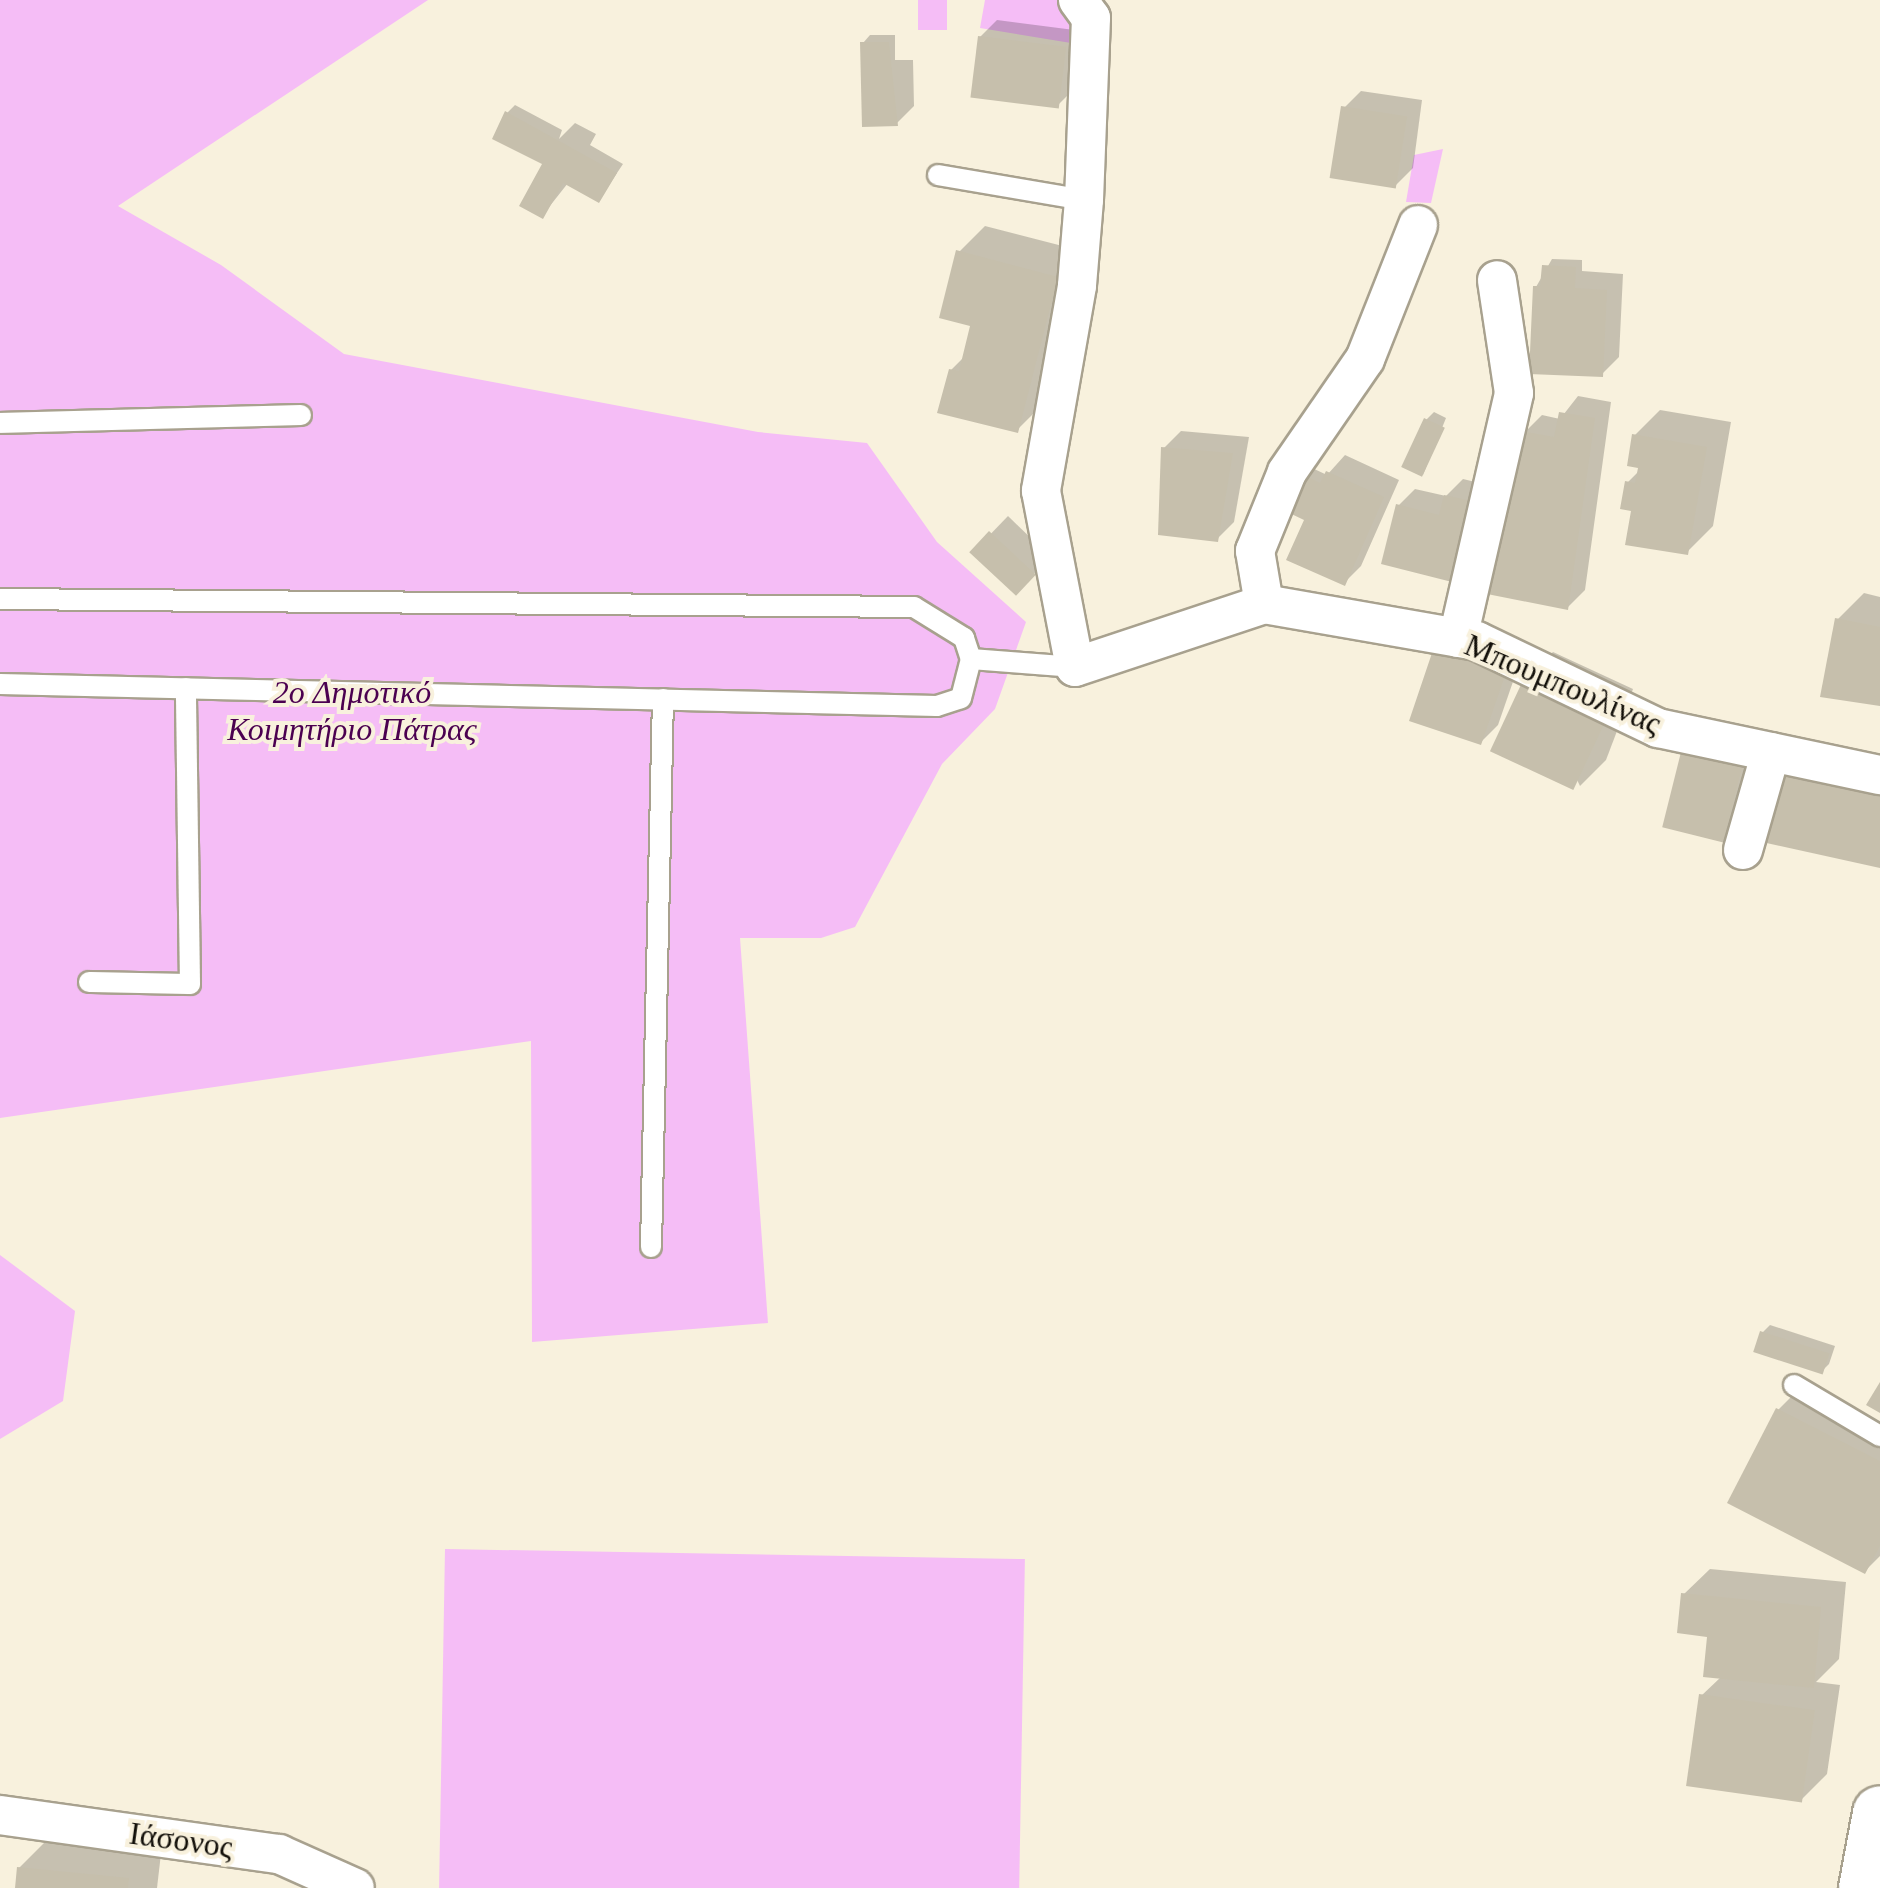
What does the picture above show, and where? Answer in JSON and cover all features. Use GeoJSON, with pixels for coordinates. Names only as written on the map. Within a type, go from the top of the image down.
{"type":"FeatureCollection","features":[{"type":"Feature","properties":{"kind":"main road"},"geometry":{"type":"LineString","coordinates":[[1871,1878],[1880,1813]]}},
{"type":"Feature","properties":{"kind":"street"},"geometry":{"type":"LineString","coordinates":[[1074,667],[1041,491],[1077,286],[1084,200],[1091,18],[1078,0]]}},
{"type":"Feature","properties":{"kind":"street"},"geometry":{"type":"LineString","coordinates":[[1264,604],[1255,551],[1261,535],[1287,472],[1365,359],[1418,225]]}},
{"type":"Feature","properties":{"kind":"street"},"geometry":{"type":"LineString","coordinates":[[1458,638],[1514,393],[1498,280]]}},
{"type":"Feature","properties":{"kind":"street","name":"Μπουμπουλίνας"},"geometry":{"type":"LineString","coordinates":[[1074,667],[1264,604],[1477,641],[1658,728],[1880,775]]}},
{"type":"Feature","properties":{"kind":"street"},"geometry":{"type":"LineString","coordinates":[[1742,850],[1771,752]]}},
{"type":"Feature","properties":{"kind":"street","name":"Ιάσονος"},"geometry":{"type":"LineString","coordinates":[[0,1815],[278,1854],[355,1888]]}},
{"type":"Feature","properties":{"kind":"lane"},"geometry":{"type":"LineString","coordinates":[[938,176],[1084,200]]}},
{"type":"Feature","properties":{"kind":"lane"},"geometry":{"type":"LineString","coordinates":[[0,423],[302,415]]}},
{"type":"Feature","properties":{"kind":"lane"},"geometry":{"type":"LineString","coordinates":[[0,599],[914,607],[964,638],[971,659],[961,698],[937,706],[0,684]]}},
{"type":"Feature","properties":{"kind":"lane"},"geometry":{"type":"LineString","coordinates":[[971,659],[1074,667]]}},
{"type":"Feature","properties":{"kind":"lane"},"geometry":{"type":"LineString","coordinates":[[89,982],[190,984],[186,688]]}},
{"type":"Feature","properties":{"kind":"lane"},"geometry":{"type":"LineString","coordinates":[[651,1247],[663,699]]}},
{"type":"Feature","properties":{"kind":"lane"},"geometry":{"type":"LineString","coordinates":[[1794,1385],[1880,1436]]}},
{"type":"Feature","properties":{"kind":"green space","name":"2o Δημοτικό Κοιμητήριο Πάτρας"},"geometry":{"type":"Polygon","coordinates":[[[0,0],[428,0],[118,206],[221,265],[344,354],[758,432],[867,443],[937,542],[1026,622],[995,709],[942,764],[855,927],[821,938],[740,938],[768,1323],[532,1342],[531,1041],[0,1118],[0,0]]]}},
{"type":"Feature","properties":{"kind":"green space"},"geometry":{"type":"Polygon","coordinates":[[[918,0],[947,0],[947,30],[918,30],[918,0]]]}},
{"type":"Feature","properties":{"kind":"green space"},"geometry":{"type":"Polygon","coordinates":[[[985,0],[1058,0],[1075,20],[1071,43],[980,28],[985,0]]]}},
{"type":"Feature","properties":{"kind":"green space"},"geometry":{"type":"Polygon","coordinates":[[[1443,149],[1431,203],[1406,202],[1414,155],[1443,149]]]}},
{"type":"Feature","properties":{"kind":"green space"},"geometry":{"type":"Polygon","coordinates":[[[0,1255],[75,1311],[63,1401],[0,1439],[0,1255]]]}},
{"type":"Feature","properties":{"kind":"green space"},"geometry":{"type":"Polygon","coordinates":[[[445,1549],[1025,1559],[1019,1888],[439,1888],[445,1549]]]}},
{"type":"Feature","properties":{"kind":"building"},"geometry":{"type":"Polygon","coordinates":[[[978,36],[1066,47],[1059,108],[970,98],[978,36]]]}},
{"type":"Feature","properties":{"kind":"building"},"geometry":{"type":"Polygon","coordinates":[[[860,42],[889,42],[898,126],[862,127],[860,42]]]}},
{"type":"Feature","properties":{"kind":"building"},"geometry":{"type":"Polygon","coordinates":[[[1341,106],[1407,116],[1396,189],[1330,178],[1341,106]]]}},
{"type":"Feature","properties":{"kind":"building"},"geometry":{"type":"Polygon","coordinates":[[[505,111],[617,173],[599,203],[563,183],[543,219],[519,206],[542,164],[492,139],[505,111]]]}},
{"type":"Feature","properties":{"kind":"building"},"geometry":{"type":"Polygon","coordinates":[[[956,250],[1058,277],[1018,433],[937,413],[949,369],[959,371],[970,326],[939,318],[956,250]]]}},
{"type":"Feature","properties":{"kind":"building"},"geometry":{"type":"Polygon","coordinates":[[[1542,265],[1576,267],[1575,288],[1607,290],[1603,377],[1529,374],[1533,286],[1540,286],[1542,265]]]}},
{"type":"Feature","properties":{"kind":"building"},"geometry":{"type":"Polygon","coordinates":[[[1559,412],[1595,418],[1568,610],[1482,593],[1522,431],[1554,437],[1559,412]]]}},
{"type":"Feature","properties":{"kind":"building"},"geometry":{"type":"Polygon","coordinates":[[[1424,418],[1445,428],[1422,477],[1401,467],[1424,418]]]}},
{"type":"Feature","properties":{"kind":"building"},"geometry":{"type":"Polygon","coordinates":[[[1632,434],[1707,447],[1688,555],[1625,545],[1631,511],[1620,509],[1625,481],[1635,483],[1638,468],[1627,466],[1632,434]]]}},
{"type":"Feature","properties":{"kind":"building"},"geometry":{"type":"Polygon","coordinates":[[[1161,447],[1233,453],[1218,542],[1158,535],[1161,447]]]}},
{"type":"Feature","properties":{"kind":"building"},"geometry":{"type":"Polygon","coordinates":[[[1326,471],[1384,497],[1345,586],[1286,560],[1304,520],[1281,509],[1300,473],[1320,483],[1326,471]]]}},
{"type":"Feature","properties":{"kind":"building"},"geometry":{"type":"Polygon","coordinates":[[[1444,495],[1476,502],[1456,583],[1381,564],[1396,504],[1439,515],[1444,495]]]}},
{"type":"Feature","properties":{"kind":"building"},"geometry":{"type":"Polygon","coordinates":[[[989,531],[1036,575],[1016,596],[969,552],[989,531]]]}},
{"type":"Feature","properties":{"kind":"building"},"geometry":{"type":"Polygon","coordinates":[[[1835,618],[1880,627],[1880,706],[1820,697],[1835,618]]]}},
{"type":"Feature","properties":{"kind":"building"},"geometry":{"type":"Polygon","coordinates":[[[1433,650],[1462,659],[1474,652],[1509,664],[1481,745],[1409,721],[1433,650]]]}},
{"type":"Feature","properties":{"kind":"building"},"geometry":{"type":"Polygon","coordinates":[[[1525,676],[1608,715],[1573,790],[1490,751],[1525,676]]]}},
{"type":"Feature","properties":{"kind":"building"},"geometry":{"type":"Polygon","coordinates":[[[1684,740],[1745,755],[1723,843],[1662,827],[1684,740]]]}},
{"type":"Feature","properties":{"kind":"building"},"geometry":{"type":"Polygon","coordinates":[[[1782,758],[1880,791],[1880,868],[1762,842],[1782,758]]]}},
{"type":"Feature","properties":{"kind":"building"},"geometry":{"type":"Polygon","coordinates":[[[1760,1331],[1829,1354],[1823,1374],[1753,1352],[1760,1331]]]}},
{"type":"Feature","properties":{"kind":"building"},"geometry":{"type":"Polygon","coordinates":[[[1880,1382],[1880,1413],[1866,1405],[1880,1382]]]}},
{"type":"Feature","properties":{"kind":"building"},"geometry":{"type":"Polygon","coordinates":[[[1776,1408],[1880,1461],[1880,1546],[1865,1574],[1727,1503],[1776,1408]]]}},
{"type":"Feature","properties":{"kind":"building"},"geometry":{"type":"Polygon","coordinates":[[[1681,1593],[1821,1607],[1814,1688],[1703,1677],[1707,1637],[1677,1633],[1681,1593]]]}},
{"type":"Feature","properties":{"kind":"building"},"geometry":{"type":"Polygon","coordinates":[[[1699,1694],[1815,1710],[1802,1802],[1686,1786],[1699,1694]]]}},
{"type":"Feature","properties":{"kind":"building"},"geometry":{"type":"Polygon","coordinates":[[[17,1867],[129,1878],[128,1888],[15,1888],[17,1867]]]}}]}
